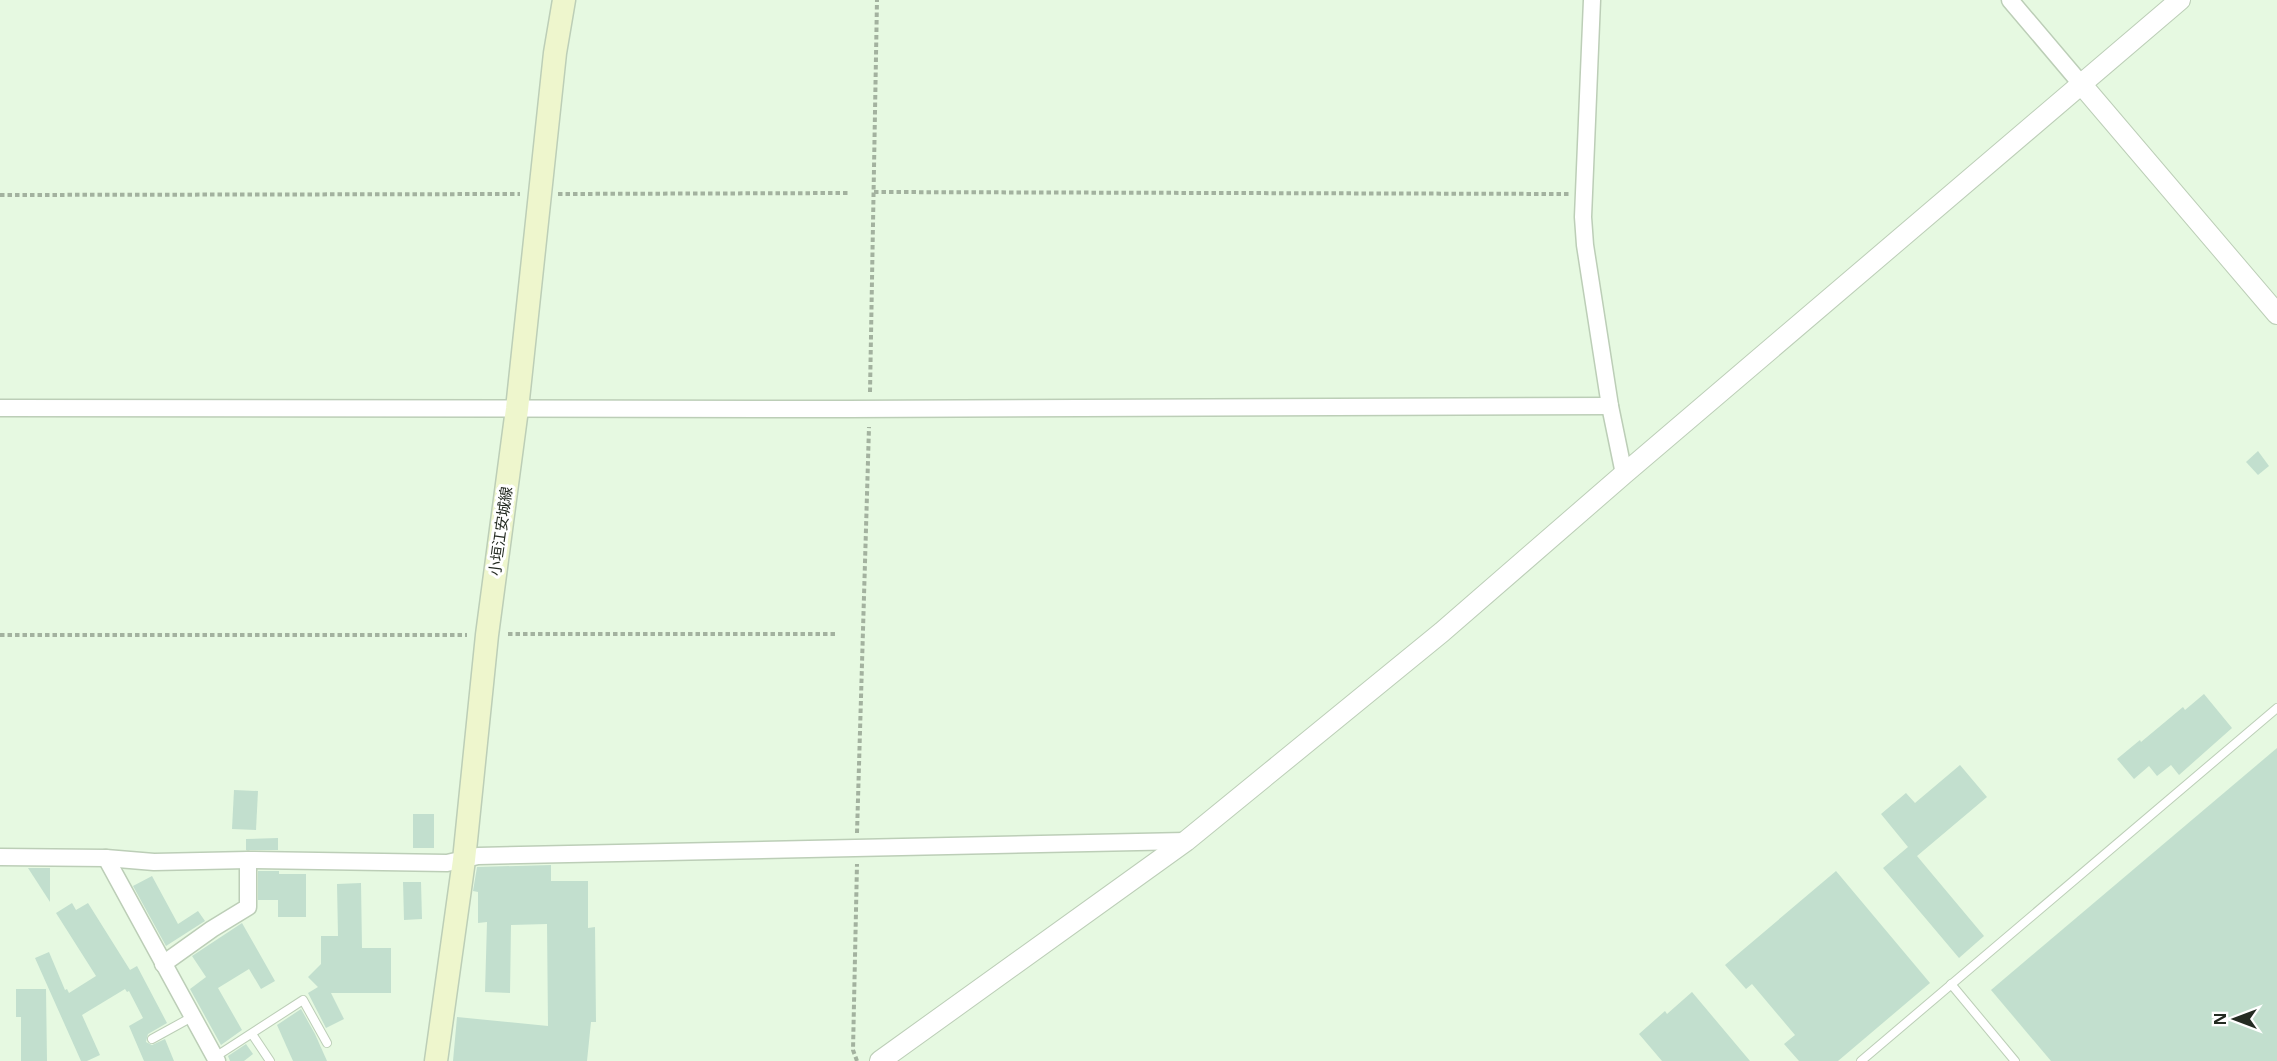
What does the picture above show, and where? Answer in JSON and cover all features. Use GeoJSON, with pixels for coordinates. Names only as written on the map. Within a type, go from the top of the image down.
{"type":"FeatureCollection","features":[{"type":"Feature","properties":{"kind":"main road","name":"小垣江安城線"},"geometry":{"type":"LineString","coordinates":[[436,1061],[464,860],[487,634],[517,409],[555,53],[564,0]]}},
{"type":"Feature","properties":{"kind":"street"},"geometry":{"type":"LineString","coordinates":[[1592,0],[1584,194],[1585,244],[1610,406],[1624,474]]}},
{"type":"Feature","properties":{"kind":"street"},"geometry":{"type":"LineString","coordinates":[[2010,0],[2277,314]]}},
{"type":"Feature","properties":{"kind":"street"},"geometry":{"type":"LineString","coordinates":[[880,1061],[1186,841],[1442,632],[2180,0]]}},
{"type":"Feature","properties":{"kind":"street"},"geometry":{"type":"LineString","coordinates":[[0,408],[1610,406]]}},
{"type":"Feature","properties":{"kind":"street"},"geometry":{"type":"LineString","coordinates":[[0,857],[106,858],[154,862],[248,860],[447,863],[478,856],[1186,841]]}},
{"type":"Feature","properties":{"kind":"street"},"geometry":{"type":"LineString","coordinates":[[106,858],[216,1059]]}},
{"type":"Feature","properties":{"kind":"street"},"geometry":{"type":"LineString","coordinates":[[163,964],[248,907],[248,860]]}},
{"type":"Feature","properties":{"kind":"lane"},"geometry":{"type":"LineString","coordinates":[[1861,1061],[2277,708]]}},
{"type":"Feature","properties":{"kind":"lane"},"geometry":{"type":"LineString","coordinates":[[1951,984],[2015,1061]]}},
{"type":"Feature","properties":{"kind":"lane"},"geometry":{"type":"LineString","coordinates":[[216,1059],[303,1000],[327,1043]]}},
{"type":"Feature","properties":{"kind":"lane"},"geometry":{"type":"LineString","coordinates":[[152,1039],[192,1017]]}},
{"type":"Feature","properties":{"kind":"lane"},"geometry":{"type":"LineString","coordinates":[[252,1034],[270,1061]]}},
{"type":"Feature","properties":{"kind":"path"},"geometry":{"type":"LineString","coordinates":[[857,1061],[853,1050],[857,847],[870,408],[878,0]]}},
{"type":"Feature","properties":{"kind":"path"},"geometry":{"type":"LineString","coordinates":[[874,192],[1584,194]]}},
{"type":"Feature","properties":{"kind":"path"},"geometry":{"type":"LineString","coordinates":[[0,195],[848,193]]}},
{"type":"Feature","properties":{"kind":"path"},"geometry":{"type":"LineString","coordinates":[[0,635],[837,634]]}},
{"type":"Feature","properties":{"kind":"building"},"geometry":{"type":"Polygon","coordinates":[[[2258,451],[2269,466],[2258,475],[2246,462],[2258,451]]]}},
{"type":"Feature","properties":{"kind":"building"},"geometry":{"type":"Polygon","coordinates":[[[2204,694],[2232,728],[2179,775],[2171,765],[2157,776],[2149,766],[2134,779],[2117,759],[2183,707],[2185,710],[2204,694]]]}},
{"type":"Feature","properties":{"kind":"building"},"geometry":{"type":"Polygon","coordinates":[[[2277,748],[2277,1061],[2051,1061],[1991,990],[2277,748]]]}},
{"type":"Feature","properties":{"kind":"building"},"geometry":{"type":"Polygon","coordinates":[[[1960,765],[1987,797],[1917,856],[1984,936],[1959,958],[1883,868],[1908,847],[1881,814],[1906,793],[1915,803],[1960,765]]]}},
{"type":"Feature","properties":{"kind":"building"},"geometry":{"type":"Polygon","coordinates":[[[234,790],[258,791],[256,830],[232,829],[234,790]]]}},
{"type":"Feature","properties":{"kind":"building"},"geometry":{"type":"Polygon","coordinates":[[[413,814],[434,814],[434,848],[413,848],[413,814]]]}},
{"type":"Feature","properties":{"kind":"building"},"geometry":{"type":"Polygon","coordinates":[[[278,838],[278,850],[246,850],[246,839],[278,838]]]}},
{"type":"Feature","properties":{"kind":"building"},"geometry":{"type":"Polygon","coordinates":[[[551,865],[551,881],[588,881],[588,928],[595,927],[596,1022],[591,1022],[587,1061],[453,1061],[457,1017],[548,1026],[547,924],[511,925],[510,993],[485,992],[487,922],[478,923],[478,892],[473,891],[477,867],[551,865]]]}},
{"type":"Feature","properties":{"kind":"building"},"geometry":{"type":"Polygon","coordinates":[[[28,868],[50,868],[50,902],[28,868]]]}},
{"type":"Feature","properties":{"kind":"building"},"geometry":{"type":"Polygon","coordinates":[[[258,871],[306,874],[306,917],[278,917],[278,900],[258,900],[258,871]]]}},
{"type":"Feature","properties":{"kind":"building"},"geometry":{"type":"Polygon","coordinates":[[[1836,871],[1930,983],[1838,1061],[1799,1061],[1784,1044],[1795,1035],[1752,984],[1746,989],[1725,965],[1836,871]]]}},
{"type":"Feature","properties":{"kind":"building"},"geometry":{"type":"Polygon","coordinates":[[[152,876],[178,924],[198,911],[205,921],[166,946],[133,886],[152,876]]]}},
{"type":"Feature","properties":{"kind":"building"},"geometry":{"type":"Polygon","coordinates":[[[403,882],[421,882],[422,919],[404,920],[403,882]]]}},
{"type":"Feature","properties":{"kind":"building"},"geometry":{"type":"Polygon","coordinates":[[[361,883],[362,948],[391,948],[391,993],[331,993],[344,1019],[326,1028],[308,993],[318,987],[308,977],[321,964],[321,936],[338,936],[337,884],[361,883]]]}},
{"type":"Feature","properties":{"kind":"building"},"geometry":{"type":"Polygon","coordinates":[[[72,903],[76,910],[88,903],[130,970],[137,966],[167,1023],[148,1034],[146,1042],[152,1045],[165,1039],[174,1061],[144,1061],[129,1026],[143,1018],[129,991],[125,989],[82,1015],[100,1055],[87,1061],[81,1061],[35,958],[49,952],[65,990],[67,989],[69,993],[96,976],[56,913],[72,903]]]}},
{"type":"Feature","properties":{"kind":"building"},"geometry":{"type":"Polygon","coordinates":[[[242,923],[275,981],[261,989],[249,969],[218,988],[242,1030],[221,1045],[190,989],[206,977],[192,956],[242,923]]]}},
{"type":"Feature","properties":{"kind":"building"},"geometry":{"type":"Polygon","coordinates":[[[16,989],[46,989],[47,1061],[21,1061],[21,1017],[16,1017],[16,989]]]}},
{"type":"Feature","properties":{"kind":"building"},"geometry":{"type":"Polygon","coordinates":[[[1692,992],[1750,1061],[1662,1061],[1639,1034],[1665,1011],[1667,1014],[1692,992]]]}},
{"type":"Feature","properties":{"kind":"building"},"geometry":{"type":"Polygon","coordinates":[[[301,1009],[327,1061],[293,1061],[277,1025],[301,1009]]]}},
{"type":"Feature","properties":{"kind":"building"},"geometry":{"type":"Polygon","coordinates":[[[246,1044],[253,1054],[244,1061],[230,1061],[228,1056],[246,1044]]]}}]}
